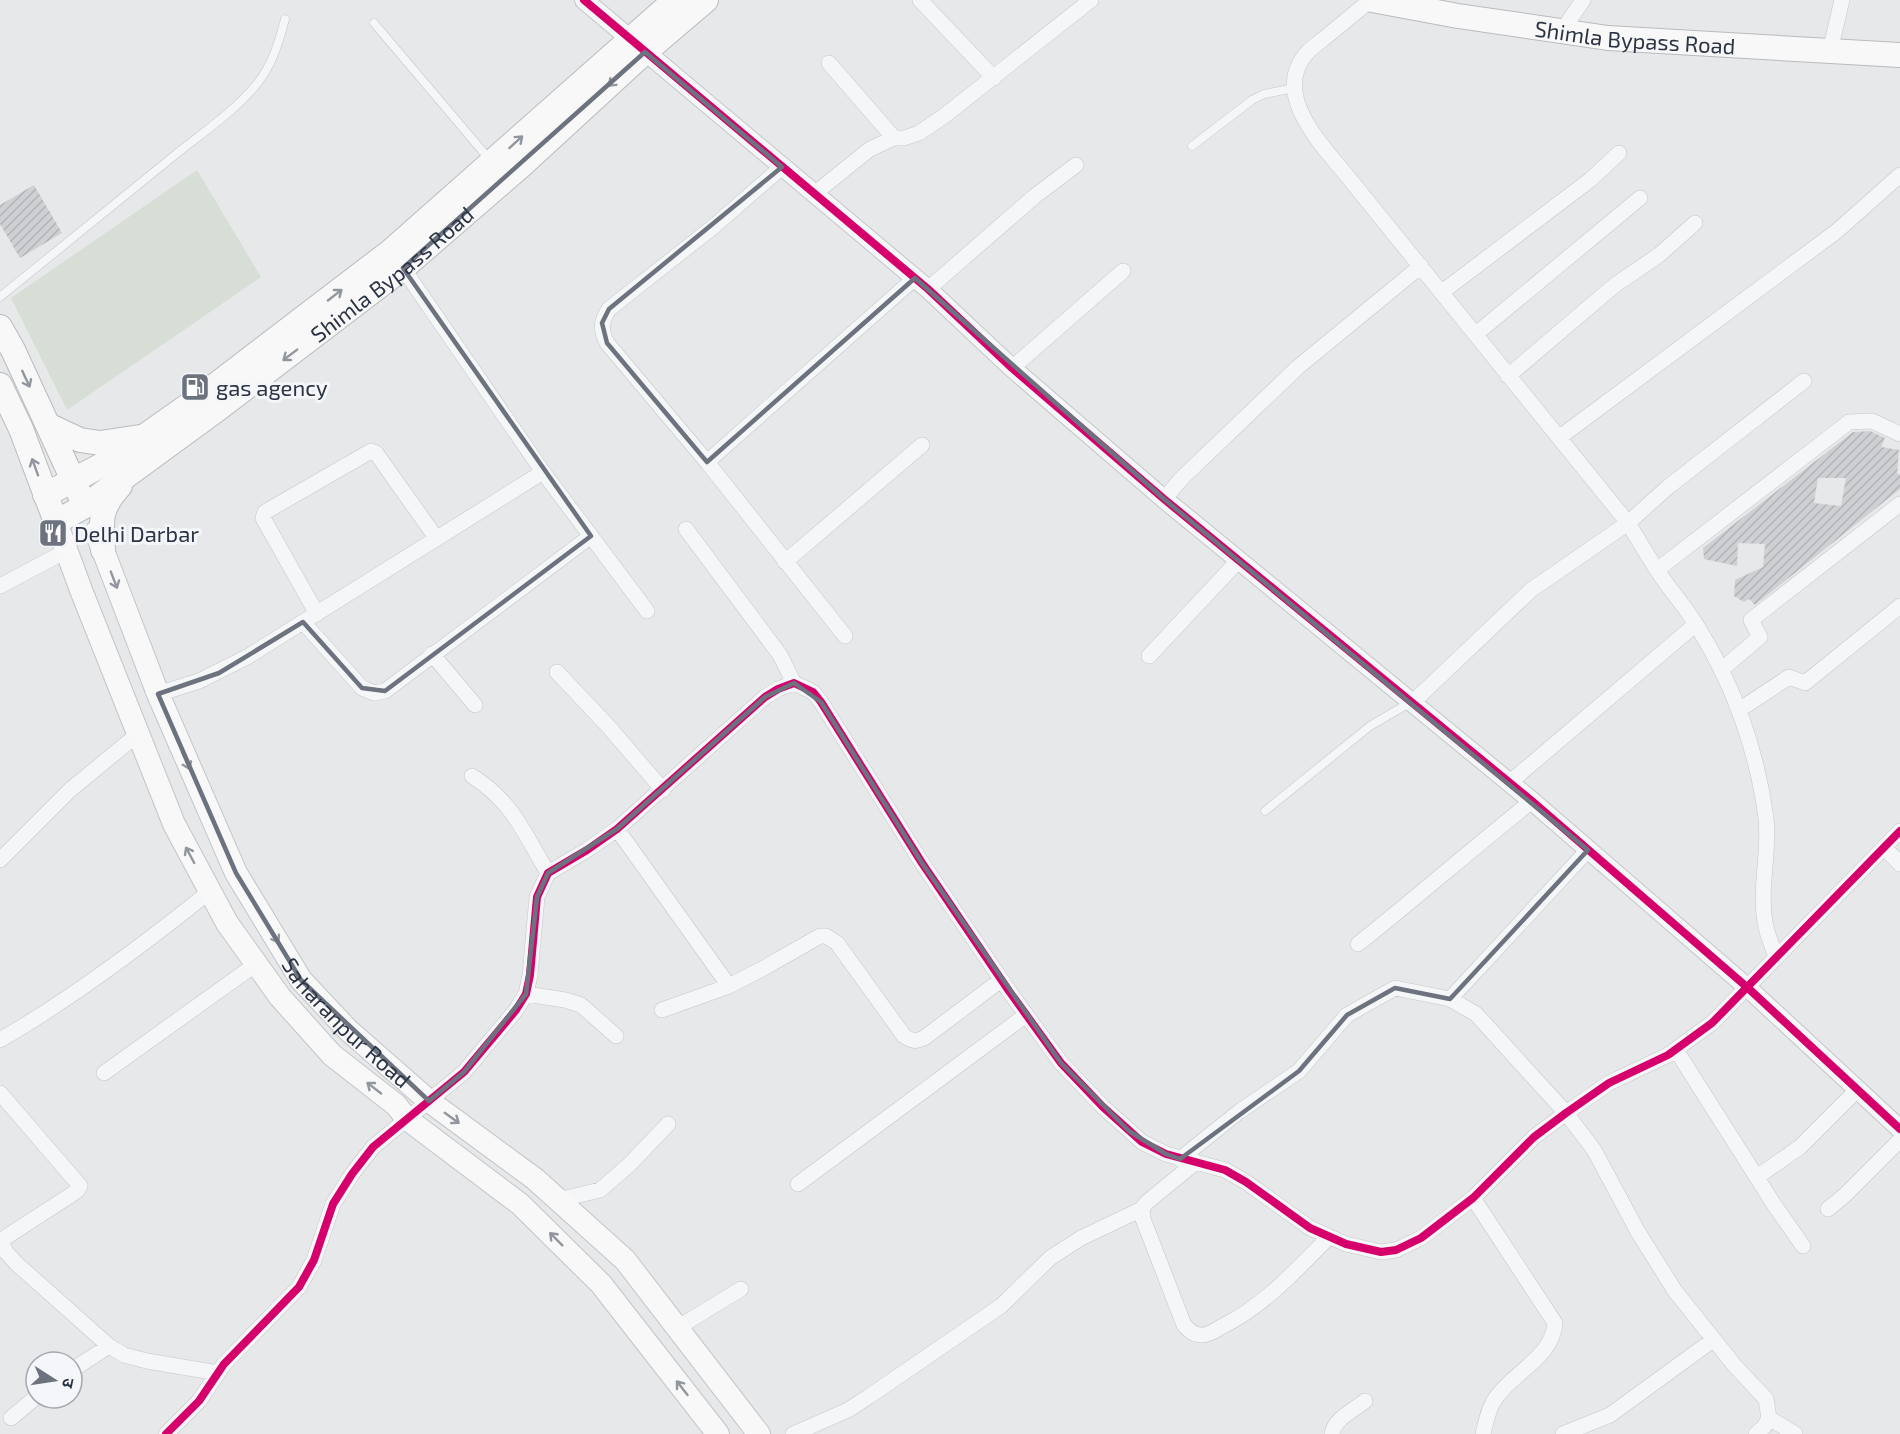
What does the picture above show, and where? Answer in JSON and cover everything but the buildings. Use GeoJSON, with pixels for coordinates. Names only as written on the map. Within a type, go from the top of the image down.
{"type":"FeatureCollection","features":[{"type":"Feature","properties":{"kind":"highway","name":"Shimla Bypass Road"},"geometry":{"type":"LineString","coordinates":[[45,495],[106,463],[397,260],[522,165],[638,45],[675,0]]}},
{"type":"Feature","properties":{"kind":"highway","name":"Shimla Bypass Road"},"geometry":{"type":"LineString","coordinates":[[56,522],[85,506],[224,405],[397,260],[492,164],[638,45],[706,0]]}},
{"type":"Feature","properties":{"kind":"highway","name":"Shimla Bypass Road"},"geometry":{"type":"LineString","coordinates":[[1372,0],[1458,16],[1608,38],[1900,55]]}},
{"type":"Feature","properties":{"kind":"highway"},"geometry":{"type":"LineString","coordinates":[[0,327],[85,506]]}},
{"type":"Feature","properties":{"kind":"highway"},"geometry":{"type":"LineString","coordinates":[[0,385],[21,429],[56,522]]}},
{"type":"Feature","properties":{"kind":"highway"},"geometry":{"type":"LineString","coordinates":[[48,425],[80,440],[100,443],[145,436]]}},
{"type":"Feature","properties":{"kind":"highway"},"geometry":{"type":"LineString","coordinates":[[103,550],[101,528],[107,500],[136,468]]}},
{"type":"Feature","properties":{"kind":"main road","name":"Saharanpur Road"},"geometry":{"type":"LineString","coordinates":[[85,506],[158,694],[236,873],[301,981],[348,1030],[429,1101],[535,1179],[625,1260],[759,1434]]}},
{"type":"Feature","properties":{"kind":"main road","name":"Saharanpur Road"},"geometry":{"type":"LineString","coordinates":[[56,522],[174,824],[227,923],[256,964],[280,997],[332,1055],[396,1105],[407,1119],[520,1203],[601,1284],[718,1434]]}},
{"type":"Feature","properties":{"kind":"street"},"geometry":{"type":"LineString","coordinates":[[584,0],[922,283],[1012,368],[1164,499],[1532,801],[1748,988],[1900,1129]]}},
{"type":"Feature","properties":{"kind":"street"},"geometry":{"type":"LineString","coordinates":[[920,0],[994,78]]}},
{"type":"Feature","properties":{"kind":"street"},"geometry":{"type":"LineString","coordinates":[[814,194],[870,149],[894,138],[904,138],[919,133],[994,78],[1091,0]]}},
{"type":"Feature","properties":{"kind":"street"},"geometry":{"type":"LineString","coordinates":[[1372,0],[1307,52],[1296,68],[1294,88],[1299,108],[1311,129],[1628,523],[1657,570],[1696,624],[1721,670],[1749,739],[1766,817],[1764,904],[1766,927],[1776,957]]}},
{"type":"Feature","properties":{"kind":"street"},"geometry":{"type":"LineString","coordinates":[[1562,31],[1583,0]]}},
{"type":"Feature","properties":{"kind":"street"},"geometry":{"type":"LineString","coordinates":[[1830,51],[1842,0]]}},
{"type":"Feature","properties":{"kind":"street"},"geometry":{"type":"LineString","coordinates":[[829,63],[894,138]]}},
{"type":"Feature","properties":{"kind":"street"},"geometry":{"type":"LineString","coordinates":[[1442,292],[1590,180],[1620,153]]}},
{"type":"Feature","properties":{"kind":"street"},"geometry":{"type":"LineString","coordinates":[[707,462],[922,283],[1076,165]]}},
{"type":"Feature","properties":{"kind":"street"},"geometry":{"type":"LineString","coordinates":[[782,167],[713,227],[609,309],[602,323],[602,330],[607,343],[707,462],[845,636]]}},
{"type":"Feature","properties":{"kind":"street"},"geometry":{"type":"LineString","coordinates":[[1560,437],[1837,231],[1900,175]]}},
{"type":"Feature","properties":{"kind":"street"},"geometry":{"type":"LineString","coordinates":[[1476,334],[1640,198]]}},
{"type":"Feature","properties":{"kind":"street"},"geometry":{"type":"LineString","coordinates":[[1508,376],[1615,285],[1659,255],[1695,223]]}},
{"type":"Feature","properties":{"kind":"street"},"geometry":{"type":"LineString","coordinates":[[397,260],[543,472],[647,611]]}},
{"type":"Feature","properties":{"kind":"street"},"geometry":{"type":"LineString","coordinates":[[1164,499],[1183,477],[1299,367],[1421,266]]}},
{"type":"Feature","properties":{"kind":"street"},"geometry":{"type":"LineString","coordinates":[[1012,368],[1123,271]]}},
{"type":"Feature","properties":{"kind":"street"},"geometry":{"type":"LineString","coordinates":[[1413,702],[1531,590],[1628,523],[1668,488],[1804,381]]}},
{"type":"Feature","properties":{"kind":"street"},"geometry":{"type":"LineString","coordinates":[[1657,570],[1849,422],[1872,421],[1900,434]]}},
{"type":"Feature","properties":{"kind":"street"},"geometry":{"type":"LineString","coordinates":[[785,562],[922,445]]}},
{"type":"Feature","properties":{"kind":"street"},"geometry":{"type":"LineString","coordinates":[[317,614],[263,518],[265,512],[371,451],[376,453],[437,539]]}},
{"type":"Feature","properties":{"kind":"street"},"geometry":{"type":"LineString","coordinates":[[158,694],[219,673],[543,472]]}},
{"type":"Feature","properties":{"kind":"street"},"geometry":{"type":"LineString","coordinates":[[1721,670],[1760,637],[1751,620],[1900,504]]}},
{"type":"Feature","properties":{"kind":"street"},"geometry":{"type":"LineString","coordinates":[[686,529],[780,656],[794,683],[813,692],[821,702],[922,863],[1026,1016],[1061,1063],[1103,1107],[1143,1142],[1166,1154],[1225,1170],[1246,1182],[1310,1228],[1346,1244],[1381,1251],[1396,1250],[1421,1238],[1473,1198],[1534,1137],[1566,1113],[1610,1083],[1676,1050],[1712,1023],[1748,988],[1900,831]]}},
{"type":"Feature","properties":{"kind":"street"},"geometry":{"type":"LineString","coordinates":[[303,622],[358,685],[370,692],[379,692],[389,688],[591,536]]}},
{"type":"Feature","properties":{"kind":"street"},"geometry":{"type":"LineString","coordinates":[[0,586],[66,551]]}},
{"type":"Feature","properties":{"kind":"street"},"geometry":{"type":"LineString","coordinates":[[1149,656],[1239,560]]}},
{"type":"Feature","properties":{"kind":"street"},"geometry":{"type":"LineString","coordinates":[[1739,710],[1789,677],[1805,683],[1900,606]]}},
{"type":"Feature","properties":{"kind":"street"},"geometry":{"type":"LineString","coordinates":[[1509,783],[1696,624]]}},
{"type":"Feature","properties":{"kind":"street"},"geometry":{"type":"LineString","coordinates":[[432,654],[475,705]]}},
{"type":"Feature","properties":{"kind":"street"},"geometry":{"type":"LineString","coordinates":[[557,672],[608,726],[663,790]]}},
{"type":"Feature","properties":{"kind":"street"},"geometry":{"type":"LineString","coordinates":[[166,1434],[199,1401],[218,1372],[299,1287],[314,1260],[333,1204],[373,1146],[464,1072],[516,1010],[526,994],[530,975],[537,897],[548,873],[617,829],[765,697],[794,683]]}},
{"type":"Feature","properties":{"kind":"street"},"geometry":{"type":"LineString","coordinates":[[0,860],[70,790],[138,734]]}},
{"type":"Feature","properties":{"kind":"street"},"geometry":{"type":"LineString","coordinates":[[472,776],[488,786],[508,806],[521,824],[548,873]]}},
{"type":"Feature","properties":{"kind":"street"},"geometry":{"type":"LineString","coordinates":[[1358,944],[1532,801]]}},
{"type":"Feature","properties":{"kind":"street"},"geometry":{"type":"LineString","coordinates":[[617,829],[729,986]]}},
{"type":"Feature","properties":{"kind":"street"},"geometry":{"type":"LineString","coordinates":[[1884,846],[1900,864]]}},
{"type":"Feature","properties":{"kind":"street"},"geometry":{"type":"LineString","coordinates":[[1450,999],[1588,850]]}},
{"type":"Feature","properties":{"kind":"street"},"geometry":{"type":"LineString","coordinates":[[0,1040],[54,1009],[143,945],[209,892]]}},
{"type":"Feature","properties":{"kind":"street"},"geometry":{"type":"LineString","coordinates":[[662,1010],[729,986],[819,936],[826,936],[837,943],[904,1036],[911,1041],[918,1041],[1001,980]]}},
{"type":"Feature","properties":{"kind":"street"},"geometry":{"type":"LineString","coordinates":[[104,1073],[256,964]]}},
{"type":"Feature","properties":{"kind":"street"},"geometry":{"type":"LineString","coordinates":[[793,1434],[848,1410],[1001,1306],[1050,1258],[1081,1238],[1142,1209],[1240,1111],[1299,1071],[1347,1015],[1395,988],[1450,999],[1476,1014],[1566,1113],[1594,1150],[1638,1232],[1675,1291],[1713,1340],[1766,1399],[1769,1418],[1756,1434]]}},
{"type":"Feature","properties":{"kind":"street"},"geometry":{"type":"LineString","coordinates":[[526,994],[581,1005],[616,1036]]}},
{"type":"Feature","properties":{"kind":"street"},"geometry":{"type":"LineString","coordinates":[[798,1184],[1026,1016]]}},
{"type":"Feature","properties":{"kind":"street"},"geometry":{"type":"LineString","coordinates":[[1676,1050],[1803,1246]]}},
{"type":"Feature","properties":{"kind":"street"},"geometry":{"type":"LineString","coordinates":[[1757,1177],[1800,1147],[1858,1089]]}},
{"type":"Feature","properties":{"kind":"street"},"geometry":{"type":"LineString","coordinates":[[0,1093],[80,1186],[78,1190],[1,1241],[10,1256],[109,1346],[134,1358],[218,1372]]}},
{"type":"Feature","properties":{"kind":"street"},"geometry":{"type":"LineString","coordinates":[[558,1200],[600,1190],[630,1165],[668,1124]]}},
{"type":"Feature","properties":{"kind":"street"},"geometry":{"type":"LineString","coordinates":[[1828,1209],[1900,1140]]}},
{"type":"Feature","properties":{"kind":"street"},"geometry":{"type":"LineString","coordinates":[[1473,1198],[1555,1323],[1554,1334],[1548,1345],[1496,1398],[1488,1414],[1484,1434]]}},
{"type":"Feature","properties":{"kind":"street"},"geometry":{"type":"LineString","coordinates":[[1142,1209],[1143,1219],[1184,1325],[1191,1332],[1199,1335],[1207,1334],[1250,1311],[1329,1237]]}},
{"type":"Feature","properties":{"kind":"street"},"geometry":{"type":"LineString","coordinates":[[677,1328],[741,1290]]}},
{"type":"Feature","properties":{"kind":"street"},"geometry":{"type":"LineString","coordinates":[[1563,1434],[1610,1415],[1713,1340]]}},
{"type":"Feature","properties":{"kind":"street"},"geometry":{"type":"LineString","coordinates":[[84,1362],[109,1346]]}},
{"type":"Feature","properties":{"kind":"street"},"geometry":{"type":"LineString","coordinates":[[1332,1434],[1337,1422],[1365,1401]]}},
{"type":"Feature","properties":{"kind":"street"},"geometry":{"type":"LineString","coordinates":[[11,1418],[24,1407]]}},
{"type":"Feature","properties":{"kind":"street"},"geometry":{"type":"LineString","coordinates":[[1769,1418],[1795,1434]]}},
{"type":"Feature","properties":{"kind":"lane"},"geometry":{"type":"LineString","coordinates":[[0,297],[177,153],[220,121],[244,98],[266,72],[276,51],[285,19]]}},
{"type":"Feature","properties":{"kind":"lane"},"geometry":{"type":"LineString","coordinates":[[375,23],[492,164]]}},
{"type":"Feature","properties":{"kind":"lane"},"geometry":{"type":"LineString","coordinates":[[1192,146],[1252,100],[1264,94],[1294,88]]}},
{"type":"Feature","properties":{"kind":"lane"},"geometry":{"type":"LineString","coordinates":[[1265,811],[1370,726],[1413,702]]}},
{"type":"Feature","properties":{"kind":"highlighted area"},"geometry":{"type":"Polygon","coordinates":[[[645,52],[782,167],[609,309],[602,323],[607,343],[707,462],[915,278],[1164,499],[1588,850],[1450,999],[1395,988],[1347,1015],[1299,1071],[1180,1159],[1166,1154],[1129,1131],[1061,1063],[922,863],[821,702],[794,683],[765,697],[617,829],[548,873],[537,897],[526,994],[464,1072],[429,1101],[301,980],[236,873],[158,694],[219,673],[303,622],[362,688],[385,691],[591,536],[403,268],[645,52]]]}},
{"type":"Feature","properties":{"kind":"shaded area"},"geometry":{"type":"Polygon","coordinates":[[[197,170],[261,277],[67,410],[11,298],[197,170]]]}},
{"type":"Feature","properties":{"kind":"cycle path"},"geometry":{"type":"LineString","coordinates":[[584,0],[928,289],[1012,368],[1164,499],[1532,801],[1748,988],[1900,1129]]}},
{"type":"Feature","properties":{"kind":"cycle path"},"geometry":{"type":"LineString","coordinates":[[166,1434],[199,1401],[224,1364],[299,1287],[314,1260],[333,1204],[373,1147],[464,1072],[516,1010],[526,994],[530,975],[537,897],[548,873],[617,829],[765,697],[794,683],[813,692],[821,702],[922,863],[1009,991],[1061,1063],[1103,1107],[1142,1142],[1166,1154],[1225,1170],[1246,1182],[1310,1228],[1346,1244],[1381,1252],[1396,1250],[1421,1238],[1473,1198],[1534,1137],[1566,1113],[1609,1083],[1668,1055],[1712,1023],[1900,831]]}},
{"type":"Feature","properties":{"kind":"place","name":"gas agency"},"geometry":{"type":"Point","coordinates":[195,387]}},
{"type":"Feature","properties":{"kind":"place","name":"Delhi Darbar"},"geometry":{"type":"Point","coordinates":[53,533]}}]}
